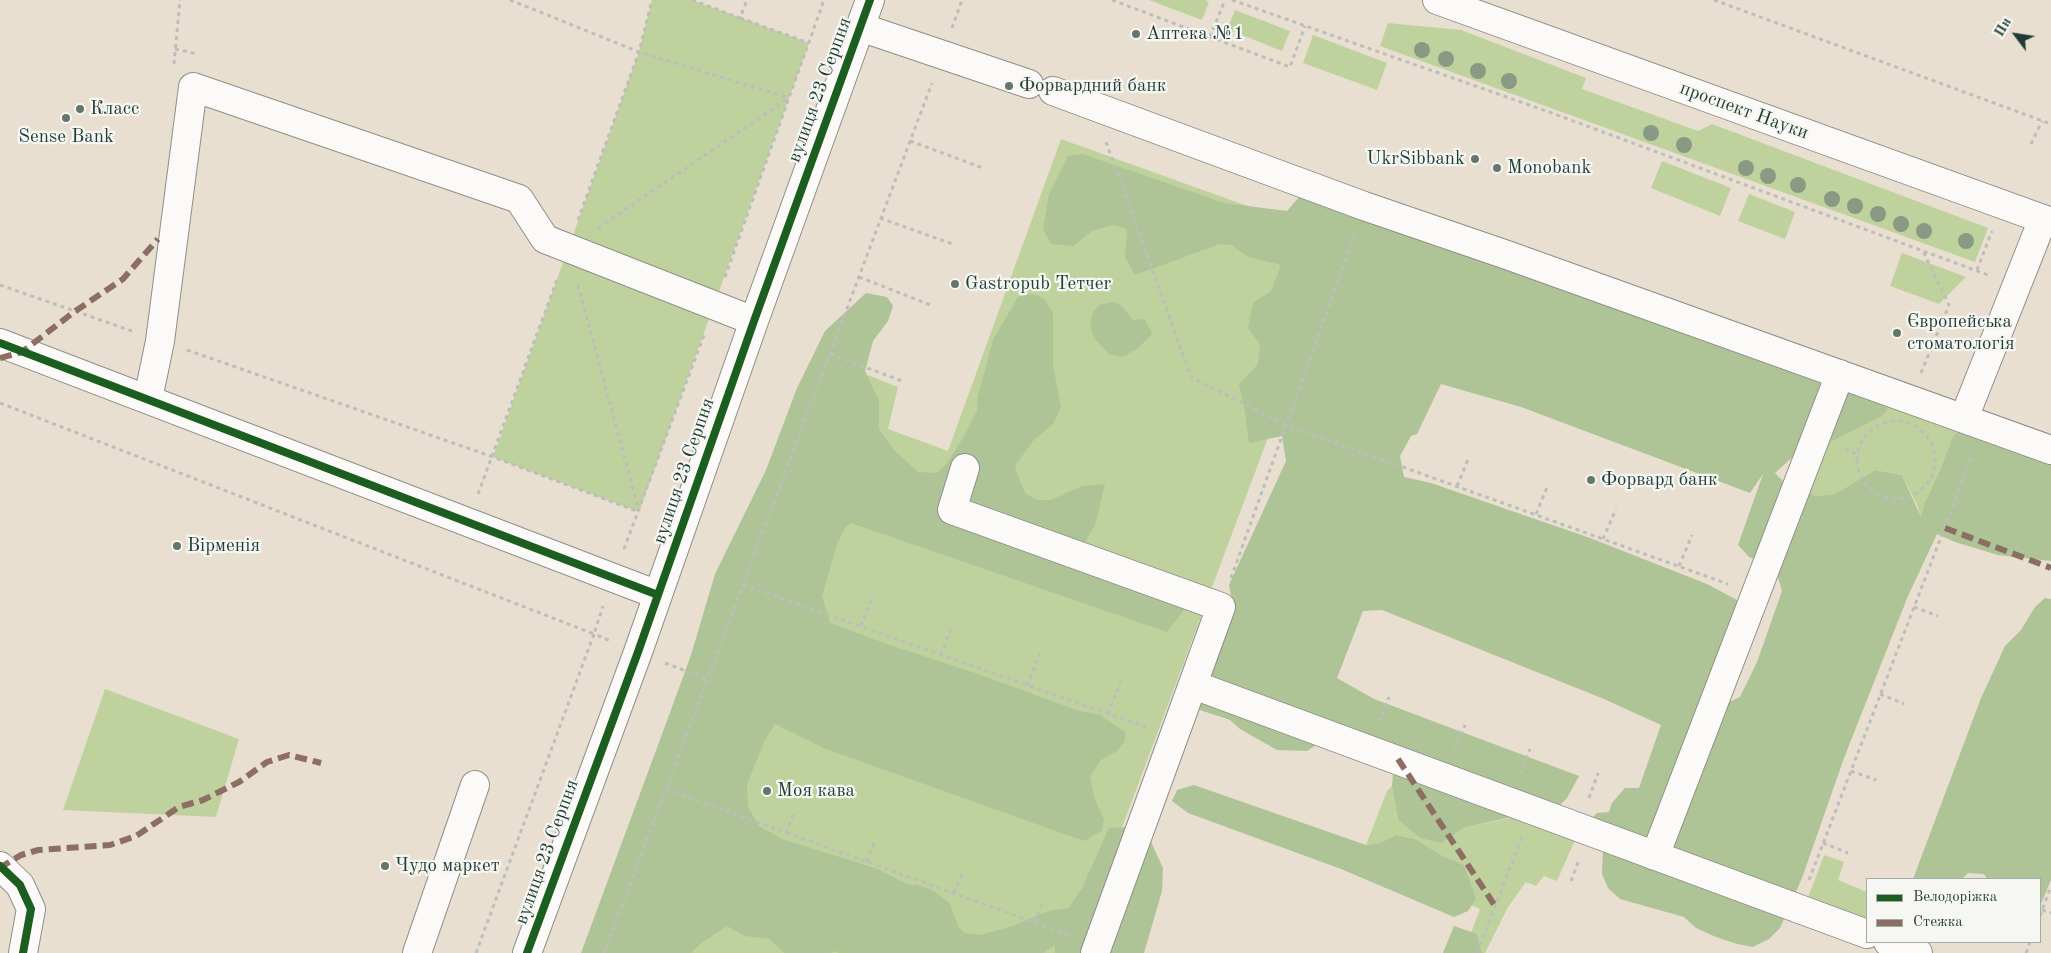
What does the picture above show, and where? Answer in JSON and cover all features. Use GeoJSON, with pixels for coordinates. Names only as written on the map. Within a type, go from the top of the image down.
{"type":"FeatureCollection","features":[{"type":"Feature","properties":{"kind":"street","name":"вулиця 23 Серпня"},"geometry":{"type":"LineString","coordinates":[[527,953],[658,595],[754,321],[870,0]]}},
{"type":"Feature","properties":{"kind":"street","name":"проспект Науки"},"geometry":{"type":"LineString","coordinates":[[1437,0],[2047,221]]}},
{"type":"Feature","properties":{"kind":"street"},"geometry":{"type":"LineString","coordinates":[[860,26],[942,56],[1092,105],[1364,206],[1470,242],[2051,450]]}},
{"type":"Feature","properties":{"kind":"street"},"geometry":{"type":"LineString","coordinates":[[148,399],[160,341],[193,87],[519,199],[545,238],[754,321]]}},
{"type":"Feature","properties":{"kind":"street"},"geometry":{"type":"LineString","coordinates":[[1974,422],[2016,285],[2047,221]]}},
{"type":"Feature","properties":{"kind":"street"},"geometry":{"type":"LineString","coordinates":[[0,343],[658,595]]}},
{"type":"Feature","properties":{"kind":"street"},"geometry":{"type":"LineString","coordinates":[[1655,856],[1840,374]]}},
{"type":"Feature","properties":{"kind":"street"},"geometry":{"type":"LineString","coordinates":[[965,468],[952,510],[1221,607],[1097,949]]}},
{"type":"Feature","properties":{"kind":"street"},"geometry":{"type":"LineString","coordinates":[[1194,685],[1866,934]]}},
{"type":"Feature","properties":{"kind":"street"},"geometry":{"type":"LineString","coordinates":[[417,953],[476,785]]}},
{"type":"Feature","properties":{"kind":"street"},"geometry":{"type":"LineString","coordinates":[[1,867],[20,885],[31,908],[23,953]]}},
{"type":"Feature","properties":{"kind":"street"},"geometry":{"type":"LineString","coordinates":[[1891,943],[1918,953]]}},
{"type":"Feature","properties":{"kind":"path"},"geometry":{"type":"LineString","coordinates":[[467,522],[493,458],[568,248],[790,98],[639,52],[510,0]]}},
{"type":"Feature","properties":{"kind":"path"},"geometry":{"type":"LineString","coordinates":[[692,0],[810,43]]}},
{"type":"Feature","properties":{"kind":"path"},"geometry":{"type":"LineString","coordinates":[[740,18],[747,0]]}},
{"type":"Feature","properties":{"kind":"path"},"geometry":{"type":"LineString","coordinates":[[604,953],[962,0]]}},
{"type":"Feature","properties":{"kind":"path"},"geometry":{"type":"LineString","coordinates":[[1112,0],[1290,68],[1305,26]]}},
{"type":"Feature","properties":{"kind":"path"},"geometry":{"type":"LineString","coordinates":[[1210,37],[1225,0]]}},
{"type":"Feature","properties":{"kind":"path"},"geometry":{"type":"LineString","coordinates":[[1232,0],[1549,112],[2016,285]]}},
{"type":"Feature","properties":{"kind":"path"},"geometry":{"type":"LineString","coordinates":[[1714,0],[2051,124]]}},
{"type":"Feature","properties":{"kind":"path"},"geometry":{"type":"LineString","coordinates":[[175,49],[198,54]]}},
{"type":"Feature","properties":{"kind":"path"},"geometry":{"type":"LineString","coordinates":[[1092,105],[1190,377],[1286,424],[1757,594]]}},
{"type":"Feature","properties":{"kind":"path"},"geometry":{"type":"LineString","coordinates":[[2031,144],[2042,121]]}},
{"type":"Feature","properties":{"kind":"path"},"geometry":{"type":"LineString","coordinates":[[910,141],[983,168]]}},
{"type":"Feature","properties":{"kind":"path"},"geometry":{"type":"LineString","coordinates":[[1221,607],[1364,206]]}},
{"type":"Feature","properties":{"kind":"path"},"geometry":{"type":"LineString","coordinates":[[880,218],[955,245]]}},
{"type":"Feature","properties":{"kind":"path"},"geometry":{"type":"LineString","coordinates":[[1977,270],[1993,230]]}},
{"type":"Feature","properties":{"kind":"path"},"geometry":{"type":"LineString","coordinates":[[1911,399],[1949,305],[1923,251]]}},
{"type":"Feature","properties":{"kind":"path"},"geometry":{"type":"LineString","coordinates":[[859,277],[932,306]]}},
{"type":"Feature","properties":{"kind":"path"},"geometry":{"type":"LineString","coordinates":[[0,285],[493,458],[639,512]]}},
{"type":"Feature","properties":{"kind":"path"},"geometry":{"type":"LineString","coordinates":[[830,354],[905,382]]}},
{"type":"Feature","properties":{"kind":"path"},"geometry":{"type":"LineString","coordinates":[[0,402],[594,634]]}},
{"type":"Feature","properties":{"kind":"path"},"geometry":{"type":"LineString","coordinates":[[1897,420],[1915,425],[1930,440],[1936,461],[1929,481],[1914,495],[1892,499],[1873,492],[1860,475],[1857,454],[1864,436],[1879,424],[1897,420]]}},
{"type":"Feature","properties":{"kind":"path"},"geometry":{"type":"LineString","coordinates":[[1798,908],[1914,607],[1974,422]]}},
{"type":"Feature","properties":{"kind":"path"},"geometry":{"type":"LineString","coordinates":[[1845,449],[1857,454]]}},
{"type":"Feature","properties":{"kind":"path"},"geometry":{"type":"LineString","coordinates":[[1457,486],[1469,457]]}},
{"type":"Feature","properties":{"kind":"path"},"geometry":{"type":"LineString","coordinates":[[1536,514],[1548,485]]}},
{"type":"Feature","properties":{"kind":"path"},"geometry":{"type":"LineString","coordinates":[[1603,539],[1616,508]]}},
{"type":"Feature","properties":{"kind":"path"},"geometry":{"type":"LineString","coordinates":[[1679,566],[1692,535]]}},
{"type":"Feature","properties":{"kind":"path"},"geometry":{"type":"LineString","coordinates":[[742,585],[1175,738]]}},
{"type":"Feature","properties":{"kind":"path"},"geometry":{"type":"LineString","coordinates":[[861,626],[873,595]]}},
{"type":"Feature","properties":{"kind":"path"},"geometry":{"type":"LineString","coordinates":[[1914,607],[1938,616]]}},
{"type":"Feature","properties":{"kind":"path"},"geometry":{"type":"LineString","coordinates":[[941,655],[953,623]]}},
{"type":"Feature","properties":{"kind":"path"},"geometry":{"type":"LineString","coordinates":[[1027,686],[1040,653]]}},
{"type":"Feature","properties":{"kind":"path"},"geometry":{"type":"LineString","coordinates":[[1108,714],[1121,680]]}},
{"type":"Feature","properties":{"kind":"path"},"geometry":{"type":"LineString","coordinates":[[1880,694],[1904,704]]}},
{"type":"Feature","properties":{"kind":"path"},"geometry":{"type":"LineString","coordinates":[[1851,771],[1876,780]]}},
{"type":"Feature","properties":{"kind":"path"},"geometry":{"type":"LineString","coordinates":[[666,789],[954,893],[1097,949]]}},
{"type":"Feature","properties":{"kind":"path"},"geometry":{"type":"LineString","coordinates":[[1477,953],[1533,810]]}},
{"type":"Feature","properties":{"kind":"path"},"geometry":{"type":"LineString","coordinates":[[786,833],[795,811]]}},
{"type":"Feature","properties":{"kind":"path"},"geometry":{"type":"LineString","coordinates":[[867,862],[875,840]]}},
{"type":"Feature","properties":{"kind":"path"},"geometry":{"type":"LineString","coordinates":[[1823,843],[1848,853]]}},
{"type":"Feature","properties":{"kind":"path"},"geometry":{"type":"LineString","coordinates":[[954,893],[963,872]]}},
{"type":"Feature","properties":{"kind":"path"},"geometry":{"type":"LineString","coordinates":[[2041,913],[2051,886]]}},
{"type":"Feature","properties":{"kind":"path"},"geometry":{"type":"LineString","coordinates":[[1034,923],[1043,901]]}},
{"type":"Feature","properties":{"kind":"path"},"geometry":{"type":"LineString","coordinates":[[2042,910],[2051,913]]}},
{"type":"Feature","properties":{"kind":"green space"},"geometry":{"type":"Polygon","coordinates":[[[652,0],[692,0],[809,43],[639,512],[493,457],[639,52],[652,0]]]}},
{"type":"Feature","properties":{"kind":"green space"},"geometry":{"type":"Polygon","coordinates":[[[1149,0],[1205,0],[1209,2],[1202,20],[1149,0]]]}},
{"type":"Feature","properties":{"kind":"green space"},"geometry":{"type":"Polygon","coordinates":[[[1235,10],[1290,31],[1282,51],[1227,29],[1235,10]]]}},
{"type":"Feature","properties":{"kind":"green space"},"geometry":{"type":"Polygon","coordinates":[[[1388,23],[1461,30],[1586,78],[1582,89],[1698,131],[1712,124],[1988,228],[1975,262],[1380,46],[1388,23]]]}},
{"type":"Feature","properties":{"kind":"green space"},"geometry":{"type":"Polygon","coordinates":[[[1313,35],[1387,63],[1377,90],[1303,63],[1313,35]]]}},
{"type":"Feature","properties":{"kind":"green space"},"geometry":{"type":"Polygon","coordinates":[[[1061,139],[1342,240],[1075,953],[604,953],[827,359],[898,387],[888,429],[948,451],[1061,139]]]}},
{"type":"Feature","properties":{"kind":"green space"},"geometry":{"type":"Polygon","coordinates":[[[1083,154],[1224,203],[1287,211],[1300,196],[1793,363],[1833,393],[1853,390],[1880,393],[1888,410],[1882,416],[1833,441],[1821,442],[1797,453],[1775,473],[1786,484],[1816,496],[1835,494],[1875,470],[1902,475],[1921,517],[1924,504],[1953,436],[1964,427],[2051,454],[2051,561],[1998,555],[1955,542],[1937,534],[1908,596],[1844,758],[1802,878],[1780,928],[1769,939],[1753,947],[1716,937],[1696,928],[1684,917],[1620,899],[1608,888],[1602,874],[1603,851],[1590,820],[1597,813],[1609,812],[1612,803],[1625,788],[1639,788],[1661,725],[1604,699],[1382,610],[1363,611],[1337,678],[1374,699],[1579,776],[1567,798],[1558,807],[1466,827],[1441,843],[1421,838],[1398,820],[1392,786],[1393,773],[1322,741],[1307,751],[1277,750],[1240,729],[1230,720],[1200,710],[1206,672],[1232,600],[1229,585],[1286,461],[1282,436],[1249,443],[1239,384],[1258,364],[1260,344],[1248,328],[1253,303],[1271,291],[1281,265],[1249,257],[1231,245],[1220,244],[1135,275],[1125,257],[1127,229],[1113,225],[1092,231],[1073,246],[1051,244],[1043,229],[1049,194],[1068,156],[1083,154]],[[1441,384],[1417,434],[1411,436],[1400,456],[1404,477],[1431,483],[1590,538],[1707,584],[1737,600],[1725,704],[1740,697],[1757,662],[1782,591],[1775,567],[1749,557],[1738,545],[1763,474],[1750,493],[1521,407],[1441,384]]]}},
{"type":"Feature","properties":{"kind":"green space"},"geometry":{"type":"Polygon","coordinates":[[[1662,161],[1731,188],[1720,216],[1651,188],[1662,161]]]}},
{"type":"Feature","properties":{"kind":"green space"},"geometry":{"type":"Polygon","coordinates":[[[1749,194],[1795,212],[1785,239],[1738,221],[1749,194]]]}},
{"type":"Feature","properties":{"kind":"green space"},"geometry":{"type":"Polygon","coordinates":[[[1902,253],[1966,277],[1939,304],[1890,286],[1902,253]]]}},
{"type":"Feature","properties":{"kind":"green space"},"geometry":{"type":"Polygon","coordinates":[[[866,293],[887,297],[893,306],[888,321],[873,341],[865,371],[879,401],[879,429],[895,451],[918,472],[937,473],[947,463],[977,411],[978,396],[993,340],[1018,297],[1027,294],[1036,295],[1044,299],[1053,313],[1053,365],[1061,407],[1053,424],[1033,441],[1015,466],[1026,494],[1037,500],[1051,500],[1082,486],[1105,484],[1095,525],[1081,549],[1194,592],[1181,614],[1167,632],[851,523],[845,528],[837,544],[822,596],[830,623],[1076,710],[1100,715],[1125,732],[1125,741],[1116,752],[1101,760],[1090,776],[1094,797],[1104,820],[1102,830],[1085,841],[826,749],[775,724],[765,740],[747,784],[748,807],[759,826],[782,839],[878,869],[907,884],[918,885],[934,891],[950,904],[958,926],[964,933],[980,935],[1010,927],[1049,911],[1069,908],[1082,888],[1109,828],[1130,827],[1151,842],[1163,868],[1162,891],[1144,953],[1055,953],[1055,945],[1043,953],[839,953],[836,951],[830,953],[785,953],[769,939],[745,936],[727,926],[700,944],[691,953],[581,953],[691,655],[715,574],[766,470],[797,388],[825,331],[866,293]]]}},
{"type":"Feature","properties":{"kind":"green space"},"geometry":{"type":"Polygon","coordinates":[[[1114,302],[1122,306],[1133,320],[1145,319],[1152,334],[1137,349],[1122,357],[1109,354],[1095,339],[1090,326],[1093,312],[1099,305],[1114,302]]]}},
{"type":"Feature","properties":{"kind":"green space"},"geometry":{"type":"Polygon","coordinates":[[[1880,393],[1964,427],[1953,436],[1924,504],[1921,518],[1917,505],[1902,475],[1875,470],[1835,494],[1816,496],[1801,490],[1821,442],[1833,441],[1882,416],[1888,410],[1880,393]]]}},
{"type":"Feature","properties":{"kind":"green space"},"geometry":{"type":"Polygon","coordinates":[[[2045,598],[2051,599],[2051,880],[2041,904],[2041,878],[1986,878],[1984,874],[1968,873],[1963,878],[1913,878],[1981,698],[2005,646],[2021,630],[2035,607],[2045,598]]]}},
{"type":"Feature","properties":{"kind":"green space"},"geometry":{"type":"Polygon","coordinates":[[[105,689],[239,739],[216,817],[63,810],[105,689]]]}},
{"type":"Feature","properties":{"kind":"green space"},"geometry":{"type":"Polygon","coordinates":[[[1194,785],[1366,845],[1380,843],[1396,835],[1415,839],[1443,856],[1464,865],[1476,899],[1468,911],[1454,917],[1341,869],[1188,813],[1172,801],[1177,790],[1194,785]]]}},
{"type":"Feature","properties":{"kind":"green space"},"geometry":{"type":"Polygon","coordinates":[[[1392,786],[1398,820],[1441,843],[1466,827],[1531,814],[1578,833],[1557,881],[1544,876],[1536,886],[1526,882],[1508,907],[1485,953],[1482,953],[1477,934],[1471,933],[1480,909],[1471,905],[1464,865],[1443,856],[1415,839],[1396,835],[1380,843],[1366,845],[1387,791],[1392,786]]]}},
{"type":"Feature","properties":{"kind":"green space"},"geometry":{"type":"Polygon","coordinates":[[[1824,855],[1844,862],[1838,880],[1866,892],[1866,929],[1805,906],[1824,855]]]}},
{"type":"Feature","properties":{"kind":"green space"},"geometry":{"type":"Polygon","coordinates":[[[1454,926],[1477,934],[1482,953],[1443,953],[1454,926]]]}},
{"type":"Feature","properties":{"kind":"marked path"},"geometry":{"type":"LineString","coordinates":[[0,358],[22,352],[74,312],[123,279],[158,239]]}},
{"type":"Feature","properties":{"kind":"marked path"},"geometry":{"type":"LineString","coordinates":[[1945,528],[2051,568]]}},
{"type":"Feature","properties":{"kind":"marked path"},"geometry":{"type":"LineString","coordinates":[[0,865],[1,867],[21,855],[38,850],[110,845],[136,836],[179,807],[203,800],[239,782],[267,762],[289,755],[321,763]]}},
{"type":"Feature","properties":{"kind":"marked path"},"geometry":{"type":"LineString","coordinates":[[1398,759],[1495,906]]}},
{"type":"Feature","properties":{"kind":"cycle path"},"geometry":{"type":"LineString","coordinates":[[527,953],[638,652],[754,321],[870,0]]}},
{"type":"Feature","properties":{"kind":"cycle path"},"geometry":{"type":"LineString","coordinates":[[0,343],[658,595]]}},
{"type":"Feature","properties":{"kind":"cycle path"},"geometry":{"type":"LineString","coordinates":[[0,866],[20,885],[31,909],[23,953]]}},
{"type":"Feature","properties":{"kind":"place","name":"Аптека №1"},"geometry":{"type":"Point","coordinates":[1136,34]}},
{"type":"Feature","properties":{"kind":"place","name":"Форвардний банк"},"geometry":{"type":"Point","coordinates":[1009,86]}},
{"type":"Feature","properties":{"kind":"place","name":"Класс"},"geometry":{"type":"Point","coordinates":[80,109]}},
{"type":"Feature","properties":{"kind":"place","name":"Sense Bank"},"geometry":{"type":"Point","coordinates":[66,118]}},
{"type":"Feature","properties":{"kind":"place","name":"UkrSibbank"},"geometry":{"type":"Point","coordinates":[1475,159]}},
{"type":"Feature","properties":{"kind":"place","name":"Monobank"},"geometry":{"type":"Point","coordinates":[1497,168]}},
{"type":"Feature","properties":{"kind":"place","name":"Gastropub Teтчеr"},"geometry":{"type":"Point","coordinates":[955,284]}},
{"type":"Feature","properties":{"kind":"place","name":"Європейська стоматологія"},"geometry":{"type":"Point","coordinates":[1897,333]}},
{"type":"Feature","properties":{"kind":"place","name":"Форвард банк"},"geometry":{"type":"Point","coordinates":[1591,480]}},
{"type":"Feature","properties":{"kind":"place","name":"Вірменія"},"geometry":{"type":"Point","coordinates":[177,546]}},
{"type":"Feature","properties":{"kind":"place","name":"Моя кава"},"geometry":{"type":"Point","coordinates":[767,791]}},
{"type":"Feature","properties":{"kind":"place","name":"Чудо маркет"},"geometry":{"type":"Point","coordinates":[385,866]}}]}
